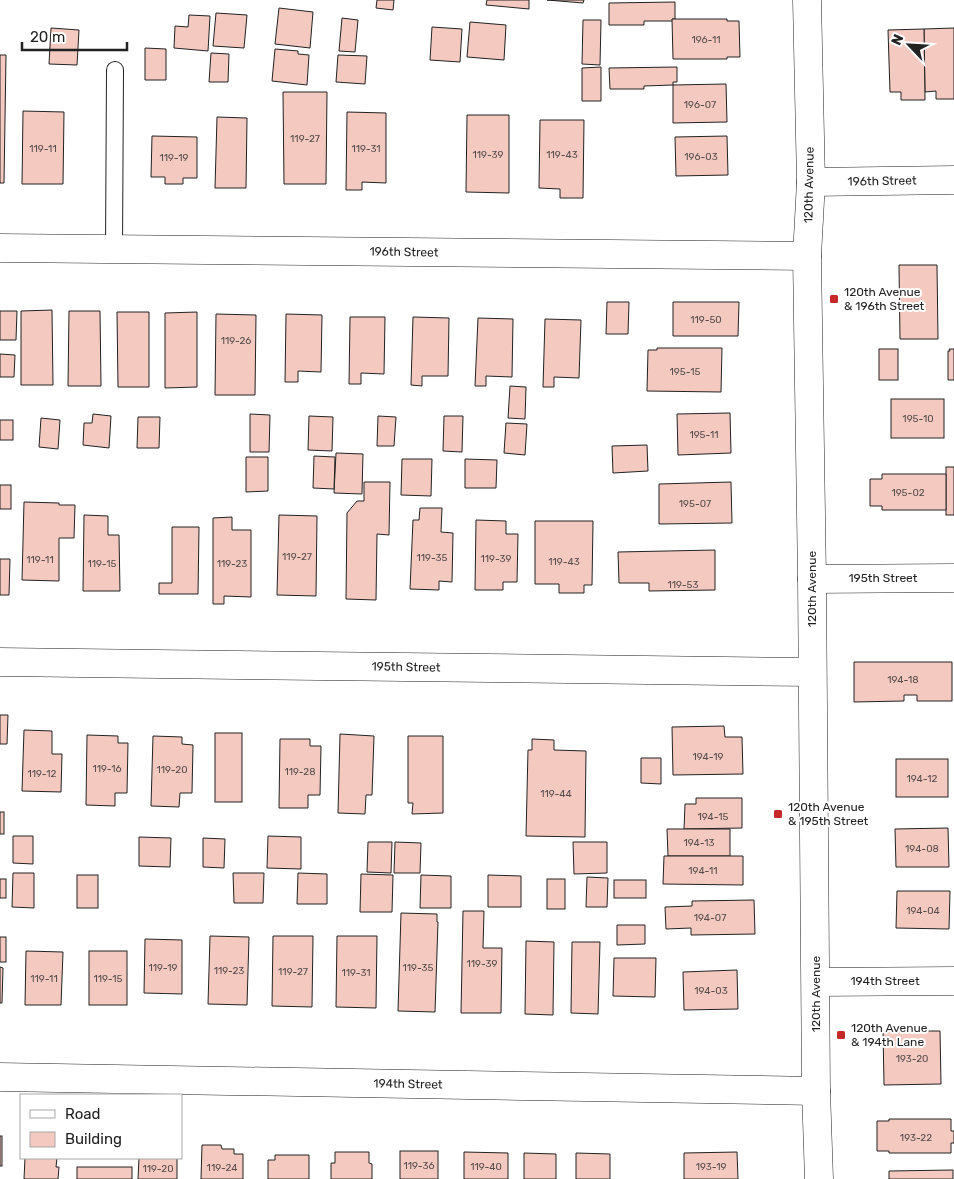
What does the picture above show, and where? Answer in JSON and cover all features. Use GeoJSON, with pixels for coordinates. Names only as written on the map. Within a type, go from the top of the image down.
{"type":"FeatureCollection","features":[{"type":"Feature","properties":{"kind":"street","name":"120th Avenue"},"geometry":{"type":"LineString","coordinates":[[807,0],[810,182],[807,256],[812,579],[816,1090],[819,1179]]}},
{"type":"Feature","properties":{"kind":"street","name":"196th Street"},"geometry":{"type":"LineString","coordinates":[[810,182],[954,180]]}},
{"type":"Feature","properties":{"kind":"street","name":"196th Street"},"geometry":{"type":"LineString","coordinates":[[0,248],[807,256]]}},
{"type":"Feature","properties":{"kind":"street","name":"195th Street"},"geometry":{"type":"LineString","coordinates":[[812,579],[954,578]]}},
{"type":"Feature","properties":{"kind":"street","name":"195th Street"},"geometry":{"type":"LineString","coordinates":[[0,662],[812,672]]}},
{"type":"Feature","properties":{"kind":"street","name":"194th Street"},"geometry":{"type":"LineString","coordinates":[[816,982],[954,981]]}},
{"type":"Feature","properties":{"kind":"street","name":"194th Street"},"geometry":{"type":"LineString","coordinates":[[0,1077],[816,1090]]}},
{"type":"Feature","properties":{"kind":"lane"},"geometry":{"type":"LineString","coordinates":[[114,70],[114,249]]}},
{"type":"Feature","properties":{"kind":"building"},"geometry":{"type":"Polygon","coordinates":[[[377,0],[394,0],[393,10],[376,8],[377,0]]]}},
{"type":"Feature","properties":{"kind":"building"},"geometry":{"type":"Polygon","coordinates":[[[487,0],[529,0],[529,9],[486,5],[487,0]]]}},
{"type":"Feature","properties":{"kind":"building"},"geometry":{"type":"Polygon","coordinates":[[[547,0],[584,0],[583,3],[547,0]]]}},
{"type":"Feature","properties":{"kind":"building"},"geometry":{"type":"Polygon","coordinates":[[[675,2],[675,19],[672,19],[673,21],[644,21],[644,25],[609,25],[609,3],[675,2]]]}},
{"type":"Feature","properties":{"kind":"building"},"geometry":{"type":"Polygon","coordinates":[[[279,8],[313,12],[310,48],[275,44],[279,8]]]}},
{"type":"Feature","properties":{"kind":"building"},"geometry":{"type":"Polygon","coordinates":[[[216,13],[247,15],[244,48],[213,46],[216,13]]]}},
{"type":"Feature","properties":{"kind":"building"},"geometry":{"type":"Polygon","coordinates":[[[189,15],[210,16],[208,51],[174,48],[175,26],[188,27],[189,15]]]}},
{"type":"Feature","properties":{"kind":"building"},"geometry":{"type":"Polygon","coordinates":[[[342,18],[358,20],[355,52],[339,51],[342,18]]]}},
{"type":"Feature","properties":{"kind":"building"},"geometry":{"type":"Polygon","coordinates":[[[672,19],[727,19],[727,21],[739,21],[740,57],[727,57],[727,59],[673,59],[672,19]]]}},
{"type":"Feature","properties":{"kind":"building"},"geometry":{"type":"Polygon","coordinates":[[[583,20],[601,20],[600,65],[582,64],[583,20]]]}},
{"type":"Feature","properties":{"kind":"building"},"geometry":{"type":"Polygon","coordinates":[[[470,22],[506,25],[504,60],[467,57],[470,22]]]}},
{"type":"Feature","properties":{"kind":"building"},"geometry":{"type":"Polygon","coordinates":[[[432,27],[462,29],[460,62],[430,60],[432,27]]]}},
{"type":"Feature","properties":{"kind":"building"},"geometry":{"type":"Polygon","coordinates":[[[51,28],[79,30],[77,65],[49,64],[51,28]]]}},
{"type":"Feature","properties":{"kind":"building"},"geometry":{"type":"Polygon","coordinates":[[[954,28],[954,99],[936,99],[936,91],[925,92],[924,29],[954,28]]]}},
{"type":"Feature","properties":{"kind":"building"},"geometry":{"type":"Polygon","coordinates":[[[924,29],[925,100],[901,100],[901,92],[890,92],[888,30],[924,29]]]}},
{"type":"Feature","properties":{"kind":"building"},"geometry":{"type":"Polygon","coordinates":[[[145,48],[166,49],[166,80],[145,80],[145,48]]]}},
{"type":"Feature","properties":{"kind":"building"},"geometry":{"type":"Polygon","coordinates":[[[275,49],[298,51],[298,54],[309,55],[307,85],[272,81],[275,49]]]}},
{"type":"Feature","properties":{"kind":"building"},"geometry":{"type":"Polygon","coordinates":[[[211,53],[229,54],[228,82],[209,82],[211,53]]]}},
{"type":"Feature","properties":{"kind":"building"},"geometry":{"type":"Polygon","coordinates":[[[0,55],[6,55],[4,183],[0,183],[0,55]]]}},
{"type":"Feature","properties":{"kind":"building"},"geometry":{"type":"Polygon","coordinates":[[[338,55],[367,56],[365,84],[336,82],[338,55]]]}},
{"type":"Feature","properties":{"kind":"building"},"geometry":{"type":"Polygon","coordinates":[[[601,67],[601,101],[582,101],[582,68],[601,67]]]}},
{"type":"Feature","properties":{"kind":"building"},"geometry":{"type":"Polygon","coordinates":[[[677,67],[677,82],[673,82],[673,85],[644,86],[644,89],[610,89],[609,68],[677,67]]]}},
{"type":"Feature","properties":{"kind":"building"},"geometry":{"type":"Polygon","coordinates":[[[726,84],[727,122],[673,123],[673,85],[726,84]]]}},
{"type":"Feature","properties":{"kind":"building"},"geometry":{"type":"Polygon","coordinates":[[[283,92],[327,92],[326,184],[284,184],[283,92]]]}},
{"type":"Feature","properties":{"kind":"building"},"geometry":{"type":"Polygon","coordinates":[[[23,111],[64,112],[63,184],[22,184],[23,111]]]}},
{"type":"Feature","properties":{"kind":"building"},"geometry":{"type":"Polygon","coordinates":[[[347,112],[386,113],[386,183],[362,182],[362,190],[346,190],[347,112]]]}},
{"type":"Feature","properties":{"kind":"building"},"geometry":{"type":"Polygon","coordinates":[[[467,115],[509,115],[509,193],[466,192],[467,115]]]}},
{"type":"Feature","properties":{"kind":"building"},"geometry":{"type":"Polygon","coordinates":[[[217,117],[247,118],[246,188],[215,188],[217,117]]]}},
{"type":"Feature","properties":{"kind":"building"},"geometry":{"type":"Polygon","coordinates":[[[540,120],[584,120],[583,198],[560,198],[560,189],[539,188],[540,120]]]}},
{"type":"Feature","properties":{"kind":"building"},"geometry":{"type":"Polygon","coordinates":[[[152,136],[197,137],[197,178],[183,178],[183,184],[165,184],[165,177],[151,177],[152,136]]]}},
{"type":"Feature","properties":{"kind":"building"},"geometry":{"type":"Polygon","coordinates":[[[727,136],[728,175],[676,176],[675,137],[727,136]]]}},
{"type":"Feature","properties":{"kind":"building"},"geometry":{"type":"Polygon","coordinates":[[[899,265],[937,265],[938,339],[900,339],[899,265]]]}},
{"type":"Feature","properties":{"kind":"building"},"geometry":{"type":"Polygon","coordinates":[[[607,302],[629,302],[628,334],[606,334],[607,302]]]}},
{"type":"Feature","properties":{"kind":"building"},"geometry":{"type":"Polygon","coordinates":[[[673,302],[739,302],[738,336],[673,336],[673,302]]]}},
{"type":"Feature","properties":{"kind":"building"},"geometry":{"type":"Polygon","coordinates":[[[52,310],[53,385],[21,385],[21,311],[52,310]]]}},
{"type":"Feature","properties":{"kind":"building"},"geometry":{"type":"Polygon","coordinates":[[[0,311],[17,311],[16,340],[0,340],[0,311]]]}},
{"type":"Feature","properties":{"kind":"building"},"geometry":{"type":"Polygon","coordinates":[[[69,311],[100,311],[101,386],[68,386],[69,311]]]}},
{"type":"Feature","properties":{"kind":"building"},"geometry":{"type":"Polygon","coordinates":[[[117,312],[149,312],[149,387],[118,387],[117,312]]]}},
{"type":"Feature","properties":{"kind":"building"},"geometry":{"type":"Polygon","coordinates":[[[197,312],[197,387],[165,388],[165,313],[197,312]]]}},
{"type":"Feature","properties":{"kind":"building"},"geometry":{"type":"Polygon","coordinates":[[[216,314],[256,315],[255,395],[215,395],[216,314]]]}},
{"type":"Feature","properties":{"kind":"building"},"geometry":{"type":"Polygon","coordinates":[[[286,314],[322,315],[321,372],[298,371],[298,382],[285,382],[286,314]]]}},
{"type":"Feature","properties":{"kind":"building"},"geometry":{"type":"Polygon","coordinates":[[[350,317],[385,317],[384,374],[361,373],[361,384],[349,384],[350,317]]]}},
{"type":"Feature","properties":{"kind":"building"},"geometry":{"type":"Polygon","coordinates":[[[413,317],[449,318],[448,376],[422,376],[422,386],[411,385],[413,317]]]}},
{"type":"Feature","properties":{"kind":"building"},"geometry":{"type":"Polygon","coordinates":[[[478,318],[513,319],[512,377],[486,376],[486,386],[475,386],[478,318]]]}},
{"type":"Feature","properties":{"kind":"building"},"geometry":{"type":"Polygon","coordinates":[[[545,319],[581,320],[579,378],[554,377],[554,387],[543,387],[545,319]]]}},
{"type":"Feature","properties":{"kind":"building"},"geometry":{"type":"Polygon","coordinates":[[[657,348],[722,348],[721,392],[647,391],[648,350],[657,350],[657,348]]]}},
{"type":"Feature","properties":{"kind":"building"},"geometry":{"type":"Polygon","coordinates":[[[879,349],[898,349],[898,380],[879,380],[879,349]]]}},
{"type":"Feature","properties":{"kind":"building"},"geometry":{"type":"Polygon","coordinates":[[[949,349],[954,349],[954,380],[948,380],[949,349]]]}},
{"type":"Feature","properties":{"kind":"building"},"geometry":{"type":"Polygon","coordinates":[[[0,354],[15,355],[14,377],[0,377],[0,354]]]}},
{"type":"Feature","properties":{"kind":"building"},"geometry":{"type":"Polygon","coordinates":[[[510,386],[526,387],[525,419],[508,418],[510,386]]]}},
{"type":"Feature","properties":{"kind":"building"},"geometry":{"type":"Polygon","coordinates":[[[891,399],[944,399],[944,438],[891,438],[891,399]]]}},
{"type":"Feature","properties":{"kind":"building"},"geometry":{"type":"Polygon","coordinates":[[[730,413],[731,453],[678,455],[677,414],[730,413]]]}},
{"type":"Feature","properties":{"kind":"building"},"geometry":{"type":"Polygon","coordinates":[[[93,414],[111,416],[109,448],[83,445],[84,423],[92,423],[93,414]]]}},
{"type":"Feature","properties":{"kind":"building"},"geometry":{"type":"Polygon","coordinates":[[[250,414],[270,415],[269,452],[250,452],[250,414]]]}},
{"type":"Feature","properties":{"kind":"building"},"geometry":{"type":"Polygon","coordinates":[[[309,416],[333,417],[332,451],[308,450],[309,416]]]}},
{"type":"Feature","properties":{"kind":"building"},"geometry":{"type":"Polygon","coordinates":[[[378,416],[396,417],[394,446],[377,446],[378,416]]]}},
{"type":"Feature","properties":{"kind":"building"},"geometry":{"type":"Polygon","coordinates":[[[444,416],[463,416],[462,452],[443,451],[444,416]]]}},
{"type":"Feature","properties":{"kind":"building"},"geometry":{"type":"Polygon","coordinates":[[[138,417],[160,417],[159,448],[137,448],[138,417]]]}},
{"type":"Feature","properties":{"kind":"building"},"geometry":{"type":"Polygon","coordinates":[[[41,418],[60,420],[58,449],[39,447],[41,418]]]}},
{"type":"Feature","properties":{"kind":"building"},"geometry":{"type":"Polygon","coordinates":[[[0,420],[13,420],[13,440],[0,440],[0,420]]]}},
{"type":"Feature","properties":{"kind":"building"},"geometry":{"type":"Polygon","coordinates":[[[506,423],[527,424],[525,455],[504,453],[506,423]]]}},
{"type":"Feature","properties":{"kind":"building"},"geometry":{"type":"Polygon","coordinates":[[[647,445],[648,471],[613,473],[612,446],[647,445]]]}},
{"type":"Feature","properties":{"kind":"building"},"geometry":{"type":"Polygon","coordinates":[[[336,453],[363,454],[362,494],[334,493],[336,453]]]}},
{"type":"Feature","properties":{"kind":"building"},"geometry":{"type":"Polygon","coordinates":[[[314,456],[335,457],[334,489],[313,488],[314,456]]]}},
{"type":"Feature","properties":{"kind":"building"},"geometry":{"type":"Polygon","coordinates":[[[246,457],[268,457],[268,491],[246,492],[246,457]]]}},
{"type":"Feature","properties":{"kind":"building"},"geometry":{"type":"Polygon","coordinates":[[[402,459],[432,459],[431,496],[401,495],[402,459]]]}},
{"type":"Feature","properties":{"kind":"building"},"geometry":{"type":"Polygon","coordinates":[[[465,459],[497,460],[496,488],[465,488],[465,459]]]}},
{"type":"Feature","properties":{"kind":"building"},"geometry":{"type":"Polygon","coordinates":[[[946,467],[954,467],[954,515],[946,515],[946,467]]]}},
{"type":"Feature","properties":{"kind":"building"},"geometry":{"type":"Polygon","coordinates":[[[882,474],[946,474],[946,510],[882,510],[882,506],[870,506],[870,479],[882,479],[882,474]]]}},
{"type":"Feature","properties":{"kind":"building"},"geometry":{"type":"Polygon","coordinates":[[[364,482],[390,482],[389,535],[377,534],[376,600],[346,599],[347,513],[357,501],[364,501],[364,482]]]}},
{"type":"Feature","properties":{"kind":"building"},"geometry":{"type":"Polygon","coordinates":[[[731,482],[732,523],[659,524],[659,484],[731,482]]]}},
{"type":"Feature","properties":{"kind":"building"},"geometry":{"type":"Polygon","coordinates":[[[0,485],[11,485],[11,509],[0,509],[0,485]]]}},
{"type":"Feature","properties":{"kind":"building"},"geometry":{"type":"Polygon","coordinates":[[[24,502],[75,505],[74,538],[59,538],[59,581],[22,580],[24,502]]]}},
{"type":"Feature","properties":{"kind":"building"},"geometry":{"type":"Polygon","coordinates":[[[420,508],[442,508],[441,532],[453,533],[452,582],[439,581],[439,590],[410,589],[413,520],[419,520],[420,508]]]}},
{"type":"Feature","properties":{"kind":"building"},"geometry":{"type":"Polygon","coordinates":[[[84,515],[108,516],[108,535],[119,535],[120,591],[83,591],[84,515]]]}},
{"type":"Feature","properties":{"kind":"building"},"geometry":{"type":"Polygon","coordinates":[[[279,515],[317,516],[316,596],[277,595],[279,515]]]}},
{"type":"Feature","properties":{"kind":"building"},"geometry":{"type":"Polygon","coordinates":[[[232,517],[232,530],[251,530],[251,597],[224,596],[224,604],[213,604],[213,518],[232,517]]]}},
{"type":"Feature","properties":{"kind":"building"},"geometry":{"type":"Polygon","coordinates":[[[476,520],[506,521],[506,534],[518,534],[517,582],[503,582],[503,590],[475,590],[476,520]]]}},
{"type":"Feature","properties":{"kind":"building"},"geometry":{"type":"Polygon","coordinates":[[[535,521],[593,521],[592,585],[584,585],[584,593],[559,593],[559,584],[535,584],[535,521]]]}},
{"type":"Feature","properties":{"kind":"building"},"geometry":{"type":"Polygon","coordinates":[[[172,527],[199,527],[198,594],[159,594],[159,583],[172,583],[172,527]]]}},
{"type":"Feature","properties":{"kind":"building"},"geometry":{"type":"Polygon","coordinates":[[[715,550],[715,590],[649,591],[649,583],[619,583],[618,552],[715,550]]]}},
{"type":"Feature","properties":{"kind":"building"},"geometry":{"type":"Polygon","coordinates":[[[0,559],[10,559],[9,595],[0,595],[0,559]]]}},
{"type":"Feature","properties":{"kind":"building"},"geometry":{"type":"Polygon","coordinates":[[[854,662],[952,662],[952,701],[917,701],[917,695],[904,695],[904,701],[854,702],[854,662]]]}},
{"type":"Feature","properties":{"kind":"building"},"geometry":{"type":"Polygon","coordinates":[[[0,715],[8,715],[7,744],[0,744],[0,715]]]}},
{"type":"Feature","properties":{"kind":"building"},"geometry":{"type":"Polygon","coordinates":[[[724,726],[725,737],[742,737],[743,774],[673,775],[672,727],[724,726]]]}},
{"type":"Feature","properties":{"kind":"building"},"geometry":{"type":"Polygon","coordinates":[[[24,730],[52,731],[52,754],[62,754],[61,792],[22,791],[24,730]]]}},
{"type":"Feature","properties":{"kind":"building"},"geometry":{"type":"Polygon","coordinates":[[[215,733],[242,733],[242,802],[215,802],[215,733]]]}},
{"type":"Feature","properties":{"kind":"building"},"geometry":{"type":"Polygon","coordinates":[[[340,734],[374,736],[372,795],[366,795],[365,814],[338,813],[340,734]]]}},
{"type":"Feature","properties":{"kind":"building"},"geometry":{"type":"Polygon","coordinates":[[[87,735],[118,736],[118,743],[128,743],[127,793],[115,793],[115,806],[86,805],[87,735]]]}},
{"type":"Feature","properties":{"kind":"building"},"geometry":{"type":"Polygon","coordinates":[[[153,736],[182,737],[182,744],[193,745],[192,793],[180,793],[179,807],[151,806],[153,736]]]}},
{"type":"Feature","properties":{"kind":"building"},"geometry":{"type":"Polygon","coordinates":[[[408,736],[443,736],[443,813],[412,814],[413,803],[408,803],[408,736]]]}},
{"type":"Feature","properties":{"kind":"building"},"geometry":{"type":"Polygon","coordinates":[[[280,739],[310,739],[310,746],[321,746],[320,795],[308,795],[308,808],[279,808],[280,739]]]}},
{"type":"Feature","properties":{"kind":"building"},"geometry":{"type":"Polygon","coordinates":[[[532,739],[554,740],[554,750],[586,751],[585,837],[526,836],[528,750],[532,750],[532,739]]]}},
{"type":"Feature","properties":{"kind":"building"},"geometry":{"type":"Polygon","coordinates":[[[641,758],[661,758],[661,784],[641,783],[641,758]]]}},
{"type":"Feature","properties":{"kind":"building"},"geometry":{"type":"Polygon","coordinates":[[[896,759],[948,759],[948,797],[896,797],[896,759]]]}},
{"type":"Feature","properties":{"kind":"building"},"geometry":{"type":"Polygon","coordinates":[[[696,798],[742,798],[742,828],[684,829],[685,804],[696,804],[696,798]]]}},
{"type":"Feature","properties":{"kind":"building"},"geometry":{"type":"Polygon","coordinates":[[[0,812],[4,812],[4,834],[0,834],[0,812]]]}},
{"type":"Feature","properties":{"kind":"building"},"geometry":{"type":"Polygon","coordinates":[[[948,828],[949,867],[896,867],[895,829],[948,828]]]}},
{"type":"Feature","properties":{"kind":"building"},"geometry":{"type":"Polygon","coordinates":[[[667,829],[730,829],[730,856],[668,856],[667,829]]]}},
{"type":"Feature","properties":{"kind":"building"},"geometry":{"type":"Polygon","coordinates":[[[13,836],[33,836],[33,864],[13,863],[13,836]]]}},
{"type":"Feature","properties":{"kind":"building"},"geometry":{"type":"Polygon","coordinates":[[[268,836],[301,837],[301,869],[267,868],[268,836]]]}},
{"type":"Feature","properties":{"kind":"building"},"geometry":{"type":"Polygon","coordinates":[[[139,837],[171,838],[170,867],[139,866],[139,837]]]}},
{"type":"Feature","properties":{"kind":"building"},"geometry":{"type":"Polygon","coordinates":[[[203,838],[225,839],[224,868],[203,867],[203,838]]]}},
{"type":"Feature","properties":{"kind":"building"},"geometry":{"type":"Polygon","coordinates":[[[368,842],[392,842],[391,873],[367,872],[368,842]]]}},
{"type":"Feature","properties":{"kind":"building"},"geometry":{"type":"Polygon","coordinates":[[[395,842],[421,843],[420,873],[394,873],[395,842]]]}},
{"type":"Feature","properties":{"kind":"building"},"geometry":{"type":"Polygon","coordinates":[[[573,842],[607,842],[607,873],[574,874],[573,842]]]}},
{"type":"Feature","properties":{"kind":"building"},"geometry":{"type":"Polygon","coordinates":[[[664,856],[743,856],[743,885],[663,884],[664,856]]]}},
{"type":"Feature","properties":{"kind":"building"},"geometry":{"type":"Polygon","coordinates":[[[13,873],[34,873],[34,908],[12,907],[13,873]]]}},
{"type":"Feature","properties":{"kind":"building"},"geometry":{"type":"Polygon","coordinates":[[[233,873],[264,873],[263,903],[234,903],[233,873]]]}},
{"type":"Feature","properties":{"kind":"building"},"geometry":{"type":"Polygon","coordinates":[[[298,873],[327,874],[327,904],[297,904],[298,873]]]}},
{"type":"Feature","properties":{"kind":"building"},"geometry":{"type":"Polygon","coordinates":[[[361,874],[393,875],[392,912],[360,912],[361,874]]]}},
{"type":"Feature","properties":{"kind":"building"},"geometry":{"type":"Polygon","coordinates":[[[77,875],[98,875],[98,908],[77,908],[77,875]]]}},
{"type":"Feature","properties":{"kind":"building"},"geometry":{"type":"Polygon","coordinates":[[[421,875],[451,876],[451,908],[420,908],[421,875]]]}},
{"type":"Feature","properties":{"kind":"building"},"geometry":{"type":"Polygon","coordinates":[[[488,875],[521,876],[521,907],[488,907],[488,875]]]}},
{"type":"Feature","properties":{"kind":"building"},"geometry":{"type":"Polygon","coordinates":[[[587,877],[608,878],[607,907],[586,907],[587,877]]]}},
{"type":"Feature","properties":{"kind":"building"},"geometry":{"type":"Polygon","coordinates":[[[0,879],[6,879],[6,898],[0,898],[0,879]]]}},
{"type":"Feature","properties":{"kind":"building"},"geometry":{"type":"Polygon","coordinates":[[[547,879],[565,879],[565,909],[547,909],[547,879]]]}},
{"type":"Feature","properties":{"kind":"building"},"geometry":{"type":"Polygon","coordinates":[[[614,880],[646,880],[646,898],[614,898],[614,880]]]}},
{"type":"Feature","properties":{"kind":"building"},"geometry":{"type":"Polygon","coordinates":[[[897,891],[950,891],[949,929],[896,928],[897,891]]]}},
{"type":"Feature","properties":{"kind":"building"},"geometry":{"type":"Polygon","coordinates":[[[754,900],[755,934],[691,935],[691,928],[666,929],[665,907],[692,906],[692,901],[754,900]]]}},
{"type":"Feature","properties":{"kind":"building"},"geometry":{"type":"Polygon","coordinates":[[[463,911],[484,911],[483,948],[502,948],[501,1013],[461,1013],[463,911]]]}},
{"type":"Feature","properties":{"kind":"building"},"geometry":{"type":"Polygon","coordinates":[[[401,913],[437,914],[435,1012],[398,1011],[401,913]]]}},
{"type":"Feature","properties":{"kind":"building"},"geometry":{"type":"Polygon","coordinates":[[[617,925],[645,925],[645,944],[617,945],[617,925]]]}},
{"type":"Feature","properties":{"kind":"building"},"geometry":{"type":"Polygon","coordinates":[[[210,936],[249,937],[247,1005],[208,1004],[210,936]]]}},
{"type":"Feature","properties":{"kind":"building"},"geometry":{"type":"Polygon","coordinates":[[[273,936],[313,936],[312,1007],[272,1006],[273,936]]]}},
{"type":"Feature","properties":{"kind":"building"},"geometry":{"type":"Polygon","coordinates":[[[337,936],[377,936],[376,1008],[336,1007],[337,936]]]}},
{"type":"Feature","properties":{"kind":"building"},"geometry":{"type":"Polygon","coordinates":[[[0,937],[6,937],[6,962],[0,962],[0,937]]]}},
{"type":"Feature","properties":{"kind":"building"},"geometry":{"type":"Polygon","coordinates":[[[145,939],[182,940],[182,994],[144,993],[145,939]]]}},
{"type":"Feature","properties":{"kind":"building"},"geometry":{"type":"Polygon","coordinates":[[[526,941],[554,942],[553,1015],[525,1014],[526,941]]]}},
{"type":"Feature","properties":{"kind":"building"},"geometry":{"type":"Polygon","coordinates":[[[572,942],[600,942],[598,1014],[571,1013],[572,942]]]}},
{"type":"Feature","properties":{"kind":"building"},"geometry":{"type":"Polygon","coordinates":[[[26,951],[63,952],[61,1005],[25,1005],[26,951]]]}},
{"type":"Feature","properties":{"kind":"building"},"geometry":{"type":"Polygon","coordinates":[[[89,951],[127,951],[127,1005],[89,1005],[89,951]]]}},
{"type":"Feature","properties":{"kind":"building"},"geometry":{"type":"Polygon","coordinates":[[[614,958],[656,958],[655,997],[613,996],[614,958]]]}},
{"type":"Feature","properties":{"kind":"building"},"geometry":{"type":"Polygon","coordinates":[[[0,967],[3,968],[2,1003],[0,1003],[0,967]]]}},
{"type":"Feature","properties":{"kind":"building"},"geometry":{"type":"Polygon","coordinates":[[[737,970],[738,1009],[684,1010],[683,972],[737,970]]]}},
{"type":"Feature","properties":{"kind":"building"},"geometry":{"type":"Polygon","coordinates":[[[883,1031],[940,1031],[941,1084],[884,1085],[883,1031]]]}},
{"type":"Feature","properties":{"kind":"building"},"geometry":{"type":"Polygon","coordinates":[[[889,1119],[951,1119],[954,1143],[951,1143],[951,1153],[889,1153],[889,1151],[877,1151],[877,1121],[889,1121],[889,1119]]]}},
{"type":"Feature","properties":{"kind":"building"},"geometry":{"type":"Polygon","coordinates":[[[0,1136],[2,1136],[2,1166],[0,1166],[0,1136]]]}},
{"type":"Feature","properties":{"kind":"building"},"geometry":{"type":"Polygon","coordinates":[[[202,1145],[221,1145],[222,1149],[234,1149],[234,1154],[243,1154],[243,1179],[201,1179],[202,1145]]]}},
{"type":"Feature","properties":{"kind":"building"},"geometry":{"type":"Polygon","coordinates":[[[400,1151],[438,1151],[438,1179],[400,1179],[400,1151]]]}},
{"type":"Feature","properties":{"kind":"building"},"geometry":{"type":"Polygon","coordinates":[[[335,1152],[369,1152],[369,1163],[372,1164],[372,1179],[331,1179],[331,1163],[335,1163],[335,1152]]]}},
{"type":"Feature","properties":{"kind":"building"},"geometry":{"type":"Polygon","coordinates":[[[464,1152],[508,1153],[508,1179],[464,1179],[464,1152]]]}},
{"type":"Feature","properties":{"kind":"building"},"geometry":{"type":"Polygon","coordinates":[[[737,1152],[738,1179],[684,1179],[684,1153],[737,1152]]]}},
{"type":"Feature","properties":{"kind":"building"},"geometry":{"type":"Polygon","coordinates":[[[524,1153],[556,1154],[556,1179],[524,1179],[524,1153]]]}},
{"type":"Feature","properties":{"kind":"building"},"geometry":{"type":"Polygon","coordinates":[[[576,1153],[610,1154],[610,1179],[576,1179],[576,1153]]]}},
{"type":"Feature","properties":{"kind":"building"},"geometry":{"type":"Polygon","coordinates":[[[275,1155],[309,1155],[309,1179],[268,1179],[268,1160],[275,1160],[275,1155]]]}},
{"type":"Feature","properties":{"kind":"building"},"geometry":{"type":"Polygon","coordinates":[[[25,1159],[57,1159],[56,1167],[59,1167],[58,1179],[24,1179],[25,1159]]]}},
{"type":"Feature","properties":{"kind":"building"},"geometry":{"type":"Polygon","coordinates":[[[139,1159],[177,1159],[177,1179],[138,1179],[139,1159]]]}},
{"type":"Feature","properties":{"kind":"building"},"geometry":{"type":"Polygon","coordinates":[[[77,1167],[132,1167],[132,1179],[77,1179],[77,1167]]]}},
{"type":"Feature","properties":{"kind":"building"},"geometry":{"type":"Polygon","coordinates":[[[953,1170],[953,1179],[889,1179],[889,1171],[953,1170]]]}},
{"type":"Feature","properties":{"kind":"place","name":"120th Avenue & 196th Street"},"geometry":{"type":"Point","coordinates":[834,299]}},
{"type":"Feature","properties":{"kind":"place","name":"120th Avenue & 195th Street"},"geometry":{"type":"Point","coordinates":[778,814]}},
{"type":"Feature","properties":{"kind":"place","name":"120th Avenue & 194th Lane"},"geometry":{"type":"Point","coordinates":[841,1035]}}]}
